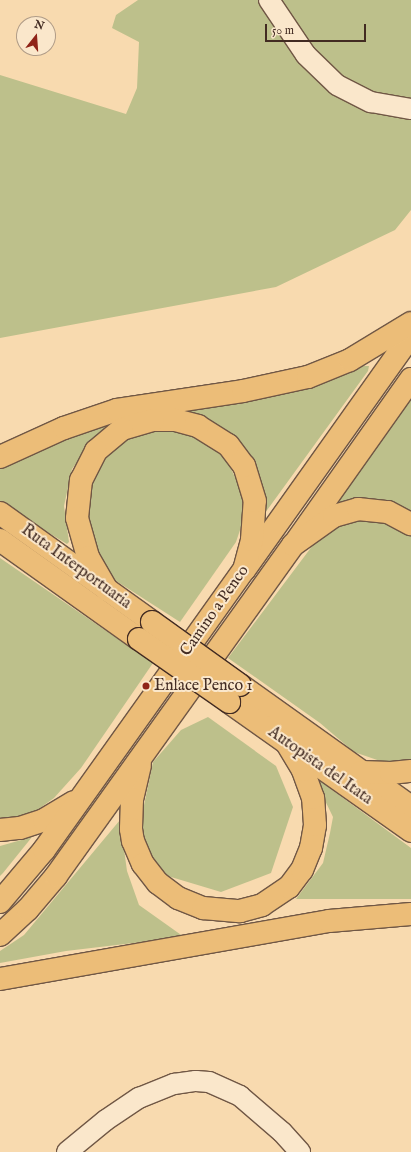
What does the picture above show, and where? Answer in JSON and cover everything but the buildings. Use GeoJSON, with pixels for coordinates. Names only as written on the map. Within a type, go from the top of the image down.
{"type":"FeatureCollection","features":[{"type":"Feature","properties":{"kind":"main road"},"geometry":{"type":"LineString","coordinates":[[0,457],[64,428],[117,410],[243,392],[308,377],[350,360],[411,323]]}},
{"type":"Feature","properties":{"kind":"main road","name":"Camino a Penco"},"geometry":{"type":"LineString","coordinates":[[0,902],[29,871],[85,794],[411,335]]}},
{"type":"Feature","properties":{"kind":"main road","name":"Camino a Penco"},"geometry":{"type":"LineString","coordinates":[[0,935],[28,909],[56,876],[411,379]]}},
{"type":"Feature","properties":{"kind":"main road"},"geometry":{"type":"LineString","coordinates":[[107,590],[88,557],[79,531],[77,506],[81,480],[96,451],[111,436],[132,425],[153,420],[186,422],[208,431],[228,445],[244,466],[253,489],[256,513],[252,540],[244,570]]}},
{"type":"Feature","properties":{"kind":"main road"},"geometry":{"type":"LineString","coordinates":[[293,545],[334,516],[358,509],[388,512],[411,524]]}},
{"type":"Feature","properties":{"kind":"main road","name":"Ruta Interportuaria"},"geometry":{"type":"LineString","coordinates":[[0,513],[107,590],[146,631]]}},
{"type":"Feature","properties":{"kind":"main road","name":"Ruta Interportuaria"},"geometry":{"type":"LineString","coordinates":[[0,540],[146,631]]}},
{"type":"Feature","properties":{"kind":"main road"},"geometry":{"type":"LineString","coordinates":[[146,631],[234,694]]}},
{"type":"Feature","properties":{"kind":"main road","name":"Autopista del Itata"},"geometry":{"type":"LineString","coordinates":[[234,694],[286,742],[411,831]]}},
{"type":"Feature","properties":{"kind":"main road","name":"Autopista del Itata"},"geometry":{"type":"LineString","coordinates":[[234,694],[361,772],[411,807]]}},
{"type":"Feature","properties":{"kind":"main road"},"geometry":{"type":"LineString","coordinates":[[146,751],[135,783],[131,816],[133,841],[143,864],[158,883],[184,901],[217,911],[240,911],[262,905],[289,887],[302,870],[311,848],[315,825],[313,798],[303,770],[286,742]]}},
{"type":"Feature","properties":{"kind":"main road"},"geometry":{"type":"LineString","coordinates":[[361,772],[391,774],[411,771]]}},
{"type":"Feature","properties":{"kind":"main road"},"geometry":{"type":"LineString","coordinates":[[0,830],[20,828],[44,820],[85,794]]}},
{"type":"Feature","properties":{"kind":"main road"},"geometry":{"type":"LineString","coordinates":[[0,979],[329,921],[411,914]]}},
{"type":"Feature","properties":{"kind":"street"},"geometry":{"type":"LineString","coordinates":[[269,0],[306,55],[337,85],[371,102],[411,109]]}},
{"type":"Feature","properties":{"kind":"street"},"geometry":{"type":"LineString","coordinates":[[67,1152],[106,1120],[139,1098],[174,1084],[196,1081],[209,1082],[240,1096],[282,1132],[300,1152]]}},
{"type":"Feature","properties":{"kind":"green space"},"geometry":{"type":"Polygon","coordinates":[[[138,0],[411,0],[411,210],[395,230],[276,287],[0,338],[0,75],[126,114],[137,88],[139,42],[112,28],[116,15],[138,0]]]}},
{"type":"Feature","properties":{"kind":"green space"},"geometry":{"type":"Polygon","coordinates":[[[362,366],[369,366],[368,371],[265,513],[262,490],[175,409],[334,378],[362,366]]]}},
{"type":"Feature","properties":{"kind":"green space"},"geometry":{"type":"Polygon","coordinates":[[[411,396],[411,512],[389,502],[368,499],[331,508],[411,396]]]}},
{"type":"Feature","properties":{"kind":"green space"},"geometry":{"type":"Polygon","coordinates":[[[126,417],[98,434],[72,469],[64,506],[69,542],[67,544],[0,503],[0,462],[126,417]]]}},
{"type":"Feature","properties":{"kind":"green space"},"geometry":{"type":"Polygon","coordinates":[[[147,430],[178,431],[199,438],[226,459],[242,491],[242,524],[236,542],[180,622],[110,577],[94,554],[85,501],[98,464],[125,438],[147,430]]]}},
{"type":"Feature","properties":{"kind":"green space"},"geometry":{"type":"Polygon","coordinates":[[[367,515],[411,532],[411,762],[386,763],[354,752],[320,723],[228,658],[319,537],[327,530],[367,515]]]}},
{"type":"Feature","properties":{"kind":"green space"},"geometry":{"type":"Polygon","coordinates":[[[0,558],[153,663],[81,768],[54,798],[33,813],[17,818],[0,819],[0,558]]]}},
{"type":"Feature","properties":{"kind":"green space"},"geometry":{"type":"Polygon","coordinates":[[[208,717],[276,766],[293,807],[271,873],[221,892],[161,874],[139,829],[153,762],[181,730],[208,717]]]}},
{"type":"Feature","properties":{"kind":"green space"},"geometry":{"type":"Polygon","coordinates":[[[320,781],[411,848],[411,899],[296,899],[323,863],[330,833],[333,817],[317,784],[320,781]]]}},
{"type":"Feature","properties":{"kind":"green space"},"geometry":{"type":"Polygon","coordinates":[[[120,820],[127,871],[139,905],[184,937],[66,951],[0,963],[0,951],[24,935],[120,820]]]}},
{"type":"Feature","properties":{"kind":"green space"},"geometry":{"type":"Polygon","coordinates":[[[32,837],[3,873],[0,876],[0,846],[32,837]]]}},
{"type":"Feature","properties":{"kind":"place","name":"Enlace Penco 1"},"geometry":{"type":"Point","coordinates":[146,686]}}]}
